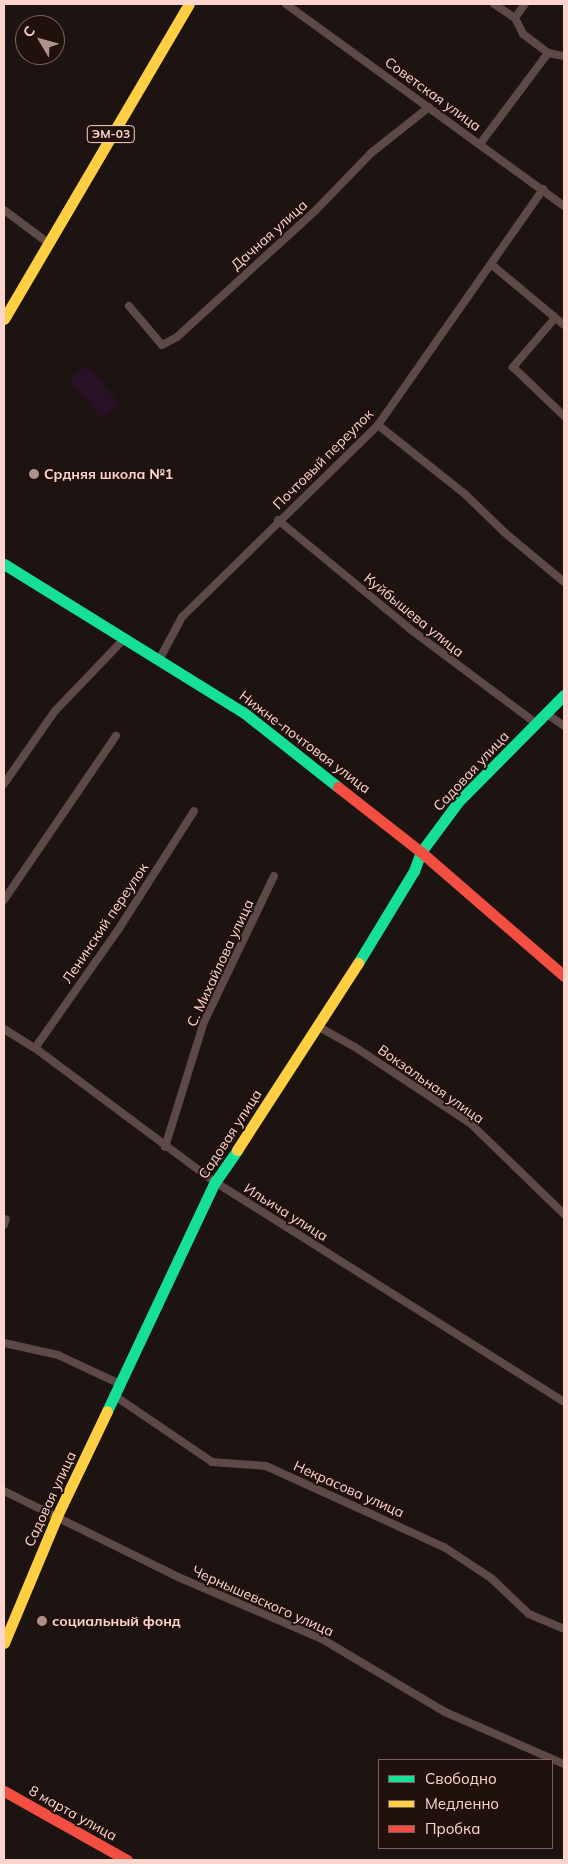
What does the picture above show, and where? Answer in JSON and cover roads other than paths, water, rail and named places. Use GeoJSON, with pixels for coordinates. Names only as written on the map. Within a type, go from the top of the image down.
{"type":"FeatureCollection","features":[{"type":"Feature","properties":{"kind":"main road","name":"ЭМ-03"},"geometry":{"type":"LineString","coordinates":[[4,319],[47,242],[188,4]]}},
{"type":"Feature","properties":{"kind":"main road","name":"Нижне-почтовая улица"},"geometry":{"type":"LineString","coordinates":[[4,564],[243,712],[421,852],[564,976]]}},
{"type":"Feature","properties":{"kind":"main road","name":"Садовая улица"},"geometry":{"type":"LineString","coordinates":[[4,1643],[57,1516],[215,1182],[319,1027],[414,871],[421,852],[458,802],[564,695]]}},
{"type":"Feature","properties":{"kind":"main road","name":"8 марта улица"},"geometry":{"type":"LineString","coordinates":[[4,1791],[127,1860]]}},
{"type":"Feature","properties":{"kind":"street","name":"Советская улица"},"geometry":{"type":"LineString","coordinates":[[286,4],[564,206]]}},
{"type":"Feature","properties":{"kind":"street"},"geometry":{"type":"LineString","coordinates":[[494,4],[515,18],[523,34],[548,53],[564,56]]}},
{"type":"Feature","properties":{"kind":"street"},"geometry":{"type":"LineString","coordinates":[[515,18],[525,4]]}},
{"type":"Feature","properties":{"kind":"street"},"geometry":{"type":"LineString","coordinates":[[480,144],[548,53]]}},
{"type":"Feature","properties":{"kind":"street","name":"Дачная улица"},"geometry":{"type":"LineString","coordinates":[[129,306],[162,345],[177,337],[316,210],[371,153],[429,107]]}},
{"type":"Feature","properties":{"kind":"street","name":"Почтовый переулок"},"geometry":{"type":"LineString","coordinates":[[159,660],[182,617],[278,520],[378,425],[492,265],[543,189]]}},
{"type":"Feature","properties":{"kind":"street"},"geometry":{"type":"LineString","coordinates":[[4,210],[47,242]]}},
{"type":"Feature","properties":{"kind":"street"},"geometry":{"type":"LineString","coordinates":[[492,265],[564,325]]}},
{"type":"Feature","properties":{"kind":"street"},"geometry":{"type":"LineString","coordinates":[[556,318],[512,367],[564,416]]}},
{"type":"Feature","properties":{"kind":"street"},"geometry":{"type":"LineString","coordinates":[[378,425],[466,495],[504,532],[564,582]]}},
{"type":"Feature","properties":{"kind":"street","name":"Куйбышева улица"},"geometry":{"type":"LineString","coordinates":[[278,520],[410,629],[537,724]]}},
{"type":"Feature","properties":{"kind":"street"},"geometry":{"type":"LineString","coordinates":[[4,784],[55,711],[124,639]]}},
{"type":"Feature","properties":{"kind":"street"},"geometry":{"type":"LineString","coordinates":[[547,714],[564,726]]}},
{"type":"Feature","properties":{"kind":"street"},"geometry":{"type":"LineString","coordinates":[[4,900],[116,736]]}},
{"type":"Feature","properties":{"kind":"street","name":"Ленинский переулок"},"geometry":{"type":"LineString","coordinates":[[35,1048],[118,930],[194,811]]}},
{"type":"Feature","properties":{"kind":"street","name":"С. Михайлова улица"},"geometry":{"type":"LineString","coordinates":[[165,1147],[204,1022],[274,876]]}},
{"type":"Feature","properties":{"kind":"street","name":"Вокзальная улица"},"geometry":{"type":"LineString","coordinates":[[319,1027],[355,1047],[470,1123],[564,1214]]}},
{"type":"Feature","properties":{"kind":"street","name":"Ильича улица"},"geometry":{"type":"LineString","coordinates":[[4,1029],[35,1048],[165,1147],[215,1182],[564,1402]]}},
{"type":"Feature","properties":{"kind":"street"},"geometry":{"type":"LineString","coordinates":[[4,1343],[58,1354],[120,1384]]}},
{"type":"Feature","properties":{"kind":"street","name":"Некрасова улица"},"geometry":{"type":"LineString","coordinates":[[115,1396],[212,1462],[266,1466],[444,1546],[491,1578],[529,1614],[564,1629]]}},
{"type":"Feature","properties":{"kind":"street","name":"Чернышевского улица"},"geometry":{"type":"LineString","coordinates":[[4,1491],[178,1577],[322,1638],[444,1712],[552,1759]]}},
{"type":"Feature","properties":{"kind":"place","name":"Срдняя школа №1"},"geometry":{"type":"Point","coordinates":[34,474]}},
{"type":"Feature","properties":{"kind":"place","name":"социальный фонд"},"geometry":{"type":"Point","coordinates":[42,1621]}}]}
